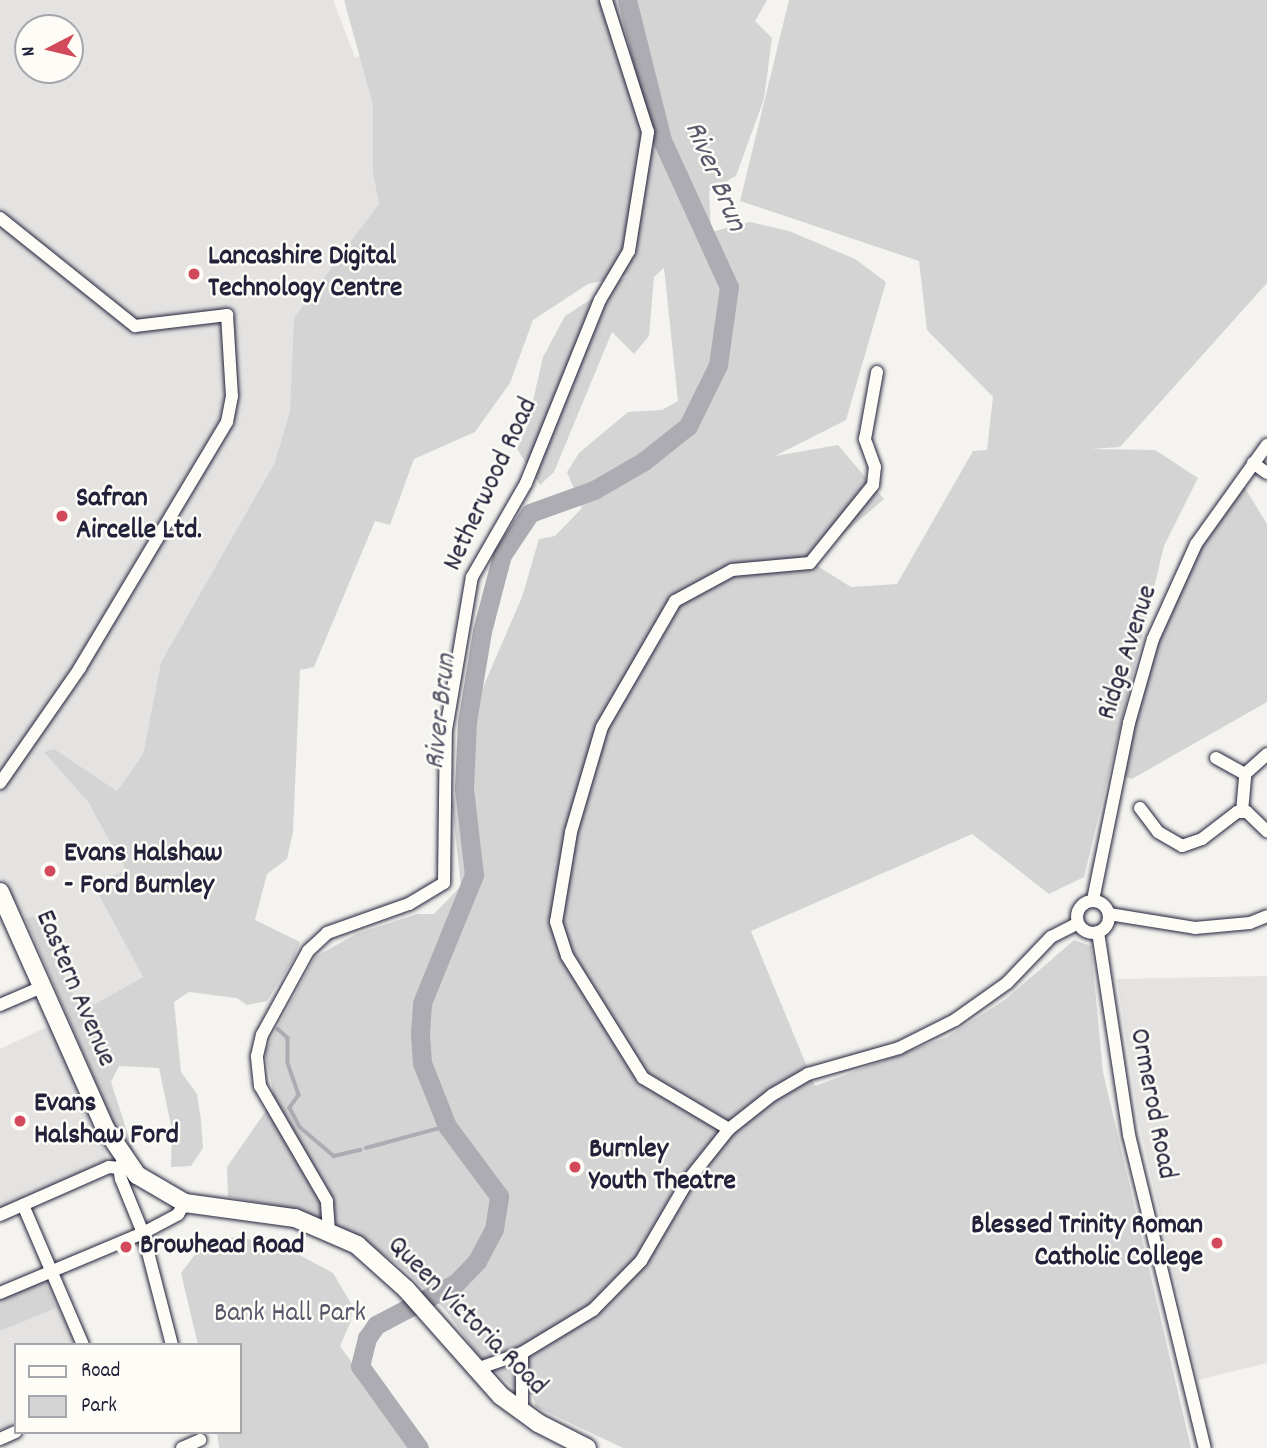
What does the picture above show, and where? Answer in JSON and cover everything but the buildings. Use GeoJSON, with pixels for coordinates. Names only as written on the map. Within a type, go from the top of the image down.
{"type":"FeatureCollection","features":[{"type":"Feature","properties":{"kind":"highway","name":"Eastern Avenue"},"geometry":{"type":"LineString","coordinates":[[0,892],[8,922],[44,986],[122,1165],[152,1188],[181,1202]]}},
{"type":"Feature","properties":{"kind":"highway","name":"Queen Victoria Road"},"geometry":{"type":"LineString","coordinates":[[181,1202],[295,1218],[357,1245],[406,1289],[474,1370],[523,1412],[587,1448]]}},
{"type":"Feature","properties":{"kind":"street","name":"Netherwood Road"},"geometry":{"type":"LineString","coordinates":[[329,1232],[327,1200],[260,1086],[257,1056],[262,1035],[308,951],[327,933],[409,904],[444,883],[446,730],[472,577],[526,483],[600,300],[629,250],[648,132],[606,0]]}},
{"type":"Feature","properties":{"kind":"street"},"geometry":{"type":"LineString","coordinates":[[0,218],[135,326],[227,315],[232,396],[227,422],[80,668],[0,783]]}},
{"type":"Feature","properties":{"kind":"street"},"geometry":{"type":"LineString","coordinates":[[729,1129],[643,1078],[567,956],[556,922],[571,832],[602,727],[675,601],[732,570],[810,563],[873,485],[875,467],[865,439],[877,372]]}},
{"type":"Feature","properties":{"kind":"street","name":"Ridge Avenue"},"geometry":{"type":"LineString","coordinates":[[1093,900],[1129,723],[1153,639],[1195,544],[1267,445]]}},
{"type":"Feature","properties":{"kind":"street"},"geometry":{"type":"LineString","coordinates":[[1253,463],[1267,473]]}},
{"type":"Feature","properties":{"kind":"street"},"geometry":{"type":"LineString","coordinates":[[1242,812],[1245,774],[1267,754]]}},
{"type":"Feature","properties":{"kind":"street"},"geometry":{"type":"LineString","coordinates":[[1216,758],[1245,774]]}},
{"type":"Feature","properties":{"kind":"street"},"geometry":{"type":"LineString","coordinates":[[1140,815],[1166,839],[1182,846],[1194,845],[1222,820],[1242,812]]}},
{"type":"Feature","properties":{"kind":"street"},"geometry":{"type":"LineString","coordinates":[[1242,812],[1267,831]]}},
{"type":"Feature","properties":{"kind":"street"},"geometry":{"type":"LineString","coordinates":[[1093,900],[1103,904],[1109,914],[1108,923],[1098,932],[1088,932],[1077,923],[1079,908],[1093,900]]}},
{"type":"Feature","properties":{"kind":"street"},"geometry":{"type":"LineString","coordinates":[[1109,914],[1195,928],[1250,923],[1267,916]]}},
{"type":"Feature","properties":{"kind":"street"},"geometry":{"type":"LineString","coordinates":[[474,1370],[522,1353],[593,1310],[641,1261],[689,1179],[729,1129],[808,1074],[899,1048],[955,1020],[1007,983],[1051,937],[1077,923]]}},
{"type":"Feature","properties":{"kind":"street","name":"Ormerod Road"},"geometry":{"type":"LineString","coordinates":[[1098,932],[1129,1135],[1205,1448]]}},
{"type":"Feature","properties":{"kind":"street"},"geometry":{"type":"LineString","coordinates":[[0,1005],[44,986]]}},
{"type":"Feature","properties":{"kind":"street"},"geometry":{"type":"LineString","coordinates":[[0,1214],[109,1167],[122,1165],[171,1343]]}},
{"type":"Feature","properties":{"kind":"street"},"geometry":{"type":"LineString","coordinates":[[0,1293],[143,1233],[178,1214],[181,1202]]}},
{"type":"Feature","properties":{"kind":"street"},"geometry":{"type":"LineString","coordinates":[[23,1205],[82,1343]]}},
{"type":"Feature","properties":{"kind":"street"},"geometry":{"type":"LineString","coordinates":[[522,1353],[523,1412]]}},
{"type":"Feature","properties":{"kind":"street"},"geometry":{"type":"LineString","coordinates":[[182,1448],[200,1440]]}},
{"type":"Feature","properties":{"kind":"shaded area"},"geometry":{"type":"Polygon","coordinates":[[[0,0],[333,0],[355,57],[382,53],[390,179],[290,411],[274,464],[161,662],[143,754],[117,791],[54,750],[119,851],[126,870],[94,885],[143,977],[81,1013],[39,916],[26,919],[0,877],[0,0]]]}},
{"type":"Feature","properties":{"kind":"shaded area","name":"Blessed Trinity Roman Catholic College"},"geometry":{"type":"Polygon","coordinates":[[[1267,976],[1267,1363],[1198,1380],[1139,1124],[1117,979],[1267,976]]]}},
{"type":"Feature","properties":{"kind":"shaded area"},"geometry":{"type":"Polygon","coordinates":[[[53,1024],[109,1162],[0,1208],[0,1049],[53,1024]]]}},
{"type":"Feature","properties":{"kind":"shaded area"},"geometry":{"type":"Polygon","coordinates":[[[47,1279],[74,1343],[14,1343],[14,1425],[0,1430],[0,1299],[47,1279]]]}},
{"type":"Feature","properties":{"kind":"green space"},"geometry":{"type":"Polygon","coordinates":[[[344,0],[767,0],[755,21],[772,38],[764,99],[736,176],[709,191],[711,232],[750,222],[789,231],[855,259],[886,282],[846,420],[775,456],[838,445],[884,499],[811,562],[851,587],[897,584],[973,451],[987,450],[993,397],[927,330],[919,261],[740,201],[789,0],[1267,0],[1267,283],[1120,447],[1091,449],[1155,450],[1198,478],[1164,546],[1084,877],[1049,894],[972,834],[751,931],[815,1086],[947,1037],[1006,999],[1074,940],[1091,946],[1103,1072],[1191,1448],[623,1448],[536,1407],[533,1396],[512,1387],[476,1353],[447,1312],[406,1271],[354,1233],[298,1210],[228,1197],[227,1167],[265,1112],[273,1092],[265,1051],[315,957],[356,934],[417,914],[434,914],[461,886],[452,805],[484,685],[522,597],[539,539],[555,536],[582,508],[567,472],[579,453],[628,412],[662,410],[678,401],[664,268],[654,277],[649,336],[634,354],[612,332],[554,472],[540,485],[517,449],[527,427],[543,357],[565,316],[628,275],[588,284],[533,320],[510,383],[475,432],[414,459],[390,525],[375,521],[314,667],[300,670],[293,832],[287,859],[267,874],[255,920],[300,942],[294,958],[267,1001],[247,1005],[237,998],[189,992],[174,1002],[181,1072],[197,1094],[201,1120],[203,1148],[191,1166],[171,1167],[172,1130],[159,1068],[119,1066],[111,1082],[134,1153],[123,1145],[25,918],[38,916],[81,1012],[143,977],[93,884],[126,870],[88,802],[44,752],[54,749],[117,791],[143,754],[161,662],[274,464],[290,411],[294,318],[379,204],[373,172],[373,105],[344,0]]]}},
{"type":"Feature","properties":{"kind":"green space"},"geometry":{"type":"Polygon","coordinates":[[[1240,480],[1267,524],[1267,702],[1132,779],[1119,774],[1140,681],[1196,544],[1240,480]]]}},
{"type":"Feature","properties":{"kind":"green space","name":"Bank Hall Park"},"geometry":{"type":"Polygon","coordinates":[[[239,1237],[290,1250],[333,1273],[352,1305],[351,1321],[340,1346],[412,1448],[219,1448],[217,1434],[242,1434],[242,1343],[198,1343],[181,1273],[200,1248],[216,1239],[239,1237]]]}},
{"type":"Feature","properties":{"kind":"green space"},"geometry":{"type":"Polygon","coordinates":[[[44,1280],[56,1308],[0,1331],[0,1299],[44,1280]]]}},
{"type":"Feature","properties":{"kind":"waterway","name":"River Brun"},"geometry":{"type":"LineString","coordinates":[[419,1448],[360,1366],[367,1338],[376,1325],[456,1283],[477,1261],[494,1229],[499,1196],[447,1126],[422,1063],[420,1033],[422,1003],[474,875],[464,788],[467,722],[482,631],[502,555],[530,513],[594,490],[644,461],[688,426],[718,365],[729,287],[662,140],[627,0]]}},
{"type":"Feature","properties":{"kind":"waterway"},"geometry":{"type":"LineString","coordinates":[[278,1029],[288,1038],[288,1063],[299,1095],[290,1108],[300,1127],[334,1156],[360,1150]]}},
{"type":"Feature","properties":{"kind":"waterway"},"geometry":{"type":"LineString","coordinates":[[366,1148],[447,1126]]}},
{"type":"Feature","properties":{"kind":"place","name":"Lancashire Digital Technology Centre"},"geometry":{"type":"Point","coordinates":[194,274]}},
{"type":"Feature","properties":{"kind":"place","name":"Safran Aircelle Ltd."},"geometry":{"type":"Point","coordinates":[62,516]}},
{"type":"Feature","properties":{"kind":"place","name":"Evans Halshaw - Ford Burnley"},"geometry":{"type":"Point","coordinates":[50,871]}},
{"type":"Feature","properties":{"kind":"place","name":"Evans Halshaw Ford"},"geometry":{"type":"Point","coordinates":[20,1121]}},
{"type":"Feature","properties":{"kind":"place","name":"Burnley Youth Theatre"},"geometry":{"type":"Point","coordinates":[575,1167]}},
{"type":"Feature","properties":{"kind":"place","name":"Blessed Trinity Roman Catholic College"},"geometry":{"type":"Point","coordinates":[1217,1243]}},
{"type":"Feature","properties":{"kind":"place","name":"Browhead Road"},"geometry":{"type":"Point","coordinates":[126,1247]}}]}
